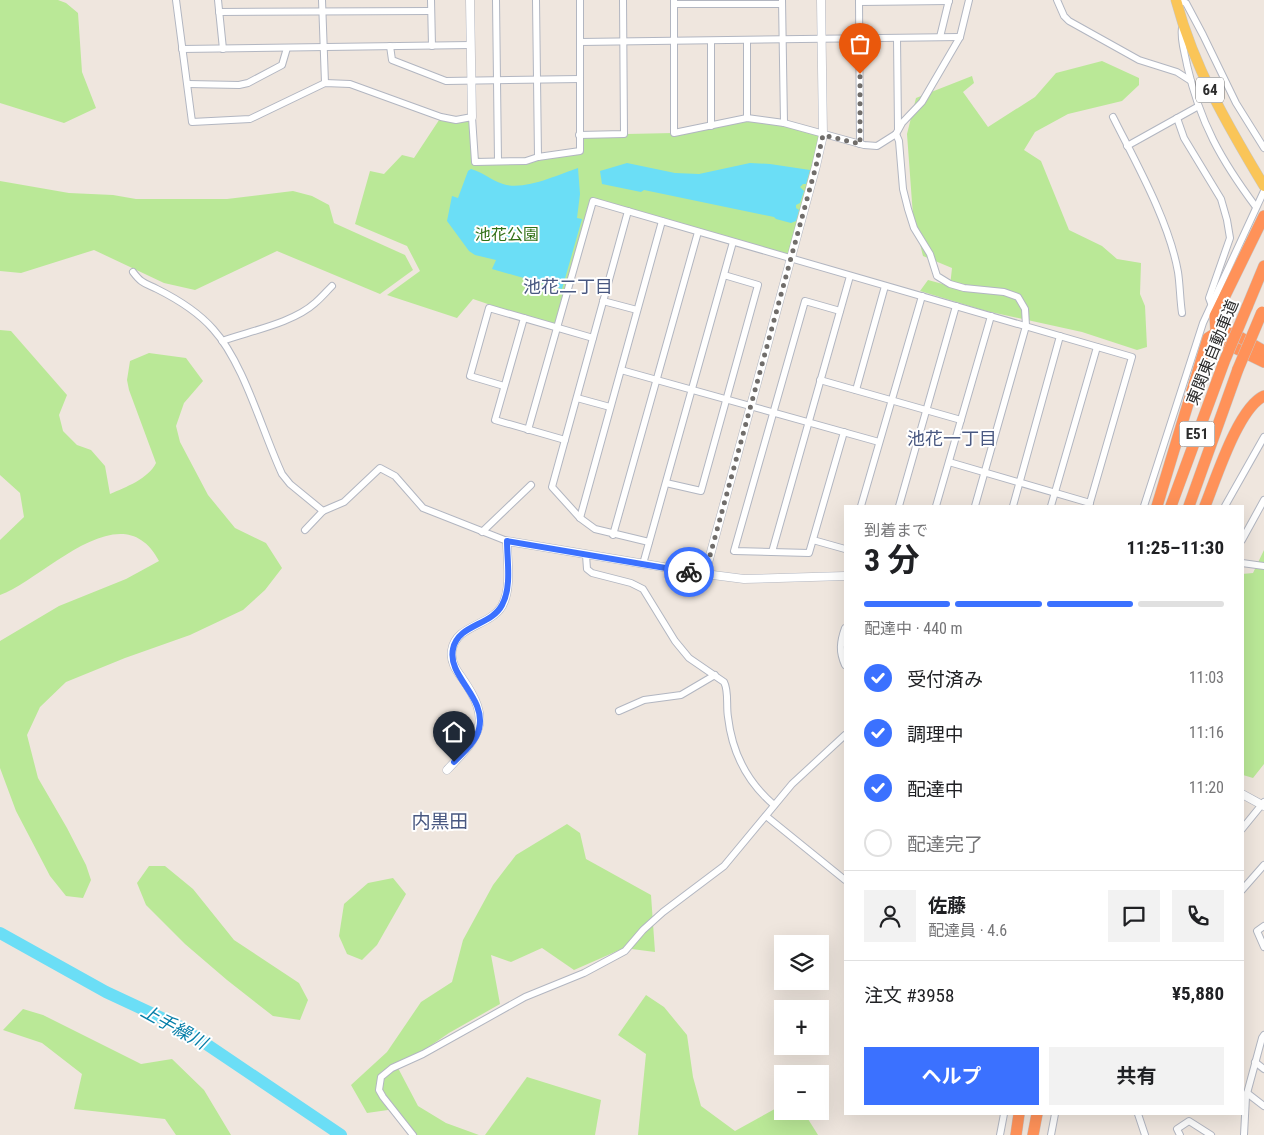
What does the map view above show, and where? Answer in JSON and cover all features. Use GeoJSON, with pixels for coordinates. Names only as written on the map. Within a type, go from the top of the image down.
{"type":"FeatureCollection","features":[{"type":"Feature","properties":{"kind":"highway"},"geometry":{"type":"LineString","coordinates":[[1260,211],[1215,316],[1219,340],[1264,362]]}},
{"type":"Feature","properties":{"kind":"highway","name":"東関東自動車道"},"geometry":{"type":"LineString","coordinates":[[1171,505],[1224,362],[1264,266]]}},
{"type":"Feature","properties":{"kind":"highway","name":"東関東自動車道"},"geometry":{"type":"LineString","coordinates":[[1189,505],[1238,369],[1263,310]]}},
{"type":"Feature","properties":{"kind":"highway"},"geometry":{"type":"LineString","coordinates":[[1157,505],[1208,338],[1216,331],[1224,328],[1264,351]]}},
{"type":"Feature","properties":{"kind":"highway"},"geometry":{"type":"LineString","coordinates":[[1205,505],[1245,414],[1264,396]]}},
{"type":"Feature","properties":{"kind":"highway"},"geometry":{"type":"LineString","coordinates":[[1016,1135],[1019,1115]]}},
{"type":"Feature","properties":{"kind":"highway"},"geometry":{"type":"LineString","coordinates":[[1033,1135],[1037,1115]]}},
{"type":"Feature","properties":{"kind":"main road","name":"64"},"geometry":{"type":"LineString","coordinates":[[1177,0],[1182,23],[1203,77],[1224,118],[1264,186]]}},
{"type":"Feature","properties":{"kind":"street"},"geometry":{"type":"LineString","coordinates":[[176,0],[192,122],[250,119],[325,83],[350,84],[441,117],[456,120],[472,117]]}},
{"type":"Feature","properties":{"kind":"street"},"geometry":{"type":"LineString","coordinates":[[218,0],[223,49]]}},
{"type":"Feature","properties":{"kind":"street"},"geometry":{"type":"LineString","coordinates":[[322,0],[325,83]]}},
{"type":"Feature","properties":{"kind":"street"},"geometry":{"type":"LineString","coordinates":[[431,0],[432,46]]}},
{"type":"Feature","properties":{"kind":"street"},"geometry":{"type":"LineString","coordinates":[[470,0],[472,117],[475,162],[526,161],[538,157],[580,151],[580,0]]}},
{"type":"Feature","properties":{"kind":"street"},"geometry":{"type":"LineString","coordinates":[[496,0],[498,161]]}},
{"type":"Feature","properties":{"kind":"street"},"geometry":{"type":"LineString","coordinates":[[536,0],[538,157]]}},
{"type":"Feature","properties":{"kind":"street"},"geometry":{"type":"LineString","coordinates":[[579,135],[624,134],[623,0]]}},
{"type":"Feature","properties":{"kind":"street"},"geometry":{"type":"LineString","coordinates":[[705,574],[794,250],[823,135],[821,0]]}},
{"type":"Feature","properties":{"kind":"street"},"geometry":{"type":"LineString","coordinates":[[860,144],[859,1],[949,0],[940,37]]}},
{"type":"Feature","properties":{"kind":"street"},"geometry":{"type":"LineString","coordinates":[[784,124],[782,2],[674,2],[674,133],[747,118],[784,124],[860,144],[877,146],[897,132],[922,102],[960,37],[969,0]]}},
{"type":"Feature","properties":{"kind":"street"},"geometry":{"type":"LineString","coordinates":[[1057,0],[1064,16],[1069,21],[1140,60],[1177,72],[1191,81]]}},
{"type":"Feature","properties":{"kind":"street"},"geometry":{"type":"LineString","coordinates":[[1177,0],[1186,3],[1236,103],[1264,148]]}},
{"type":"Feature","properties":{"kind":"street"},"geometry":{"type":"LineString","coordinates":[[219,12],[431,11]]}},
{"type":"Feature","properties":{"kind":"street"},"geometry":{"type":"LineString","coordinates":[[1182,23],[1183,44],[1198,107],[1224,161],[1260,211]]}},
{"type":"Feature","properties":{"kind":"street"},"geometry":{"type":"LineString","coordinates":[[580,42],[960,37]]}},
{"type":"Feature","properties":{"kind":"street"},"geometry":{"type":"LineString","coordinates":[[896,38],[897,132],[904,189],[914,228],[930,254],[937,276],[950,284],[964,288],[1004,292],[1018,297],[1025,309],[1026,326],[986,473],[975,505]]}},
{"type":"Feature","properties":{"kind":"street"},"geometry":{"type":"LineString","coordinates":[[711,40],[711,126]]}},
{"type":"Feature","properties":{"kind":"street"},"geometry":{"type":"LineString","coordinates":[[747,40],[747,118]]}},
{"type":"Feature","properties":{"kind":"street"},"geometry":{"type":"LineString","coordinates":[[182,49],[471,45]]}},
{"type":"Feature","properties":{"kind":"street"},"geometry":{"type":"LineString","coordinates":[[390,46],[392,60],[446,81],[580,80]]}},
{"type":"Feature","properties":{"kind":"street"},"geometry":{"type":"LineString","coordinates":[[188,84],[248,83],[282,65],[287,48]]}},
{"type":"Feature","properties":{"kind":"street"},"geometry":{"type":"LineString","coordinates":[[1127,146],[1198,107]]}},
{"type":"Feature","properties":{"kind":"street"},"geometry":{"type":"LineString","coordinates":[[1113,117],[1162,222],[1172,248],[1178,272],[1182,313]]}},
{"type":"Feature","properties":{"kind":"street"},"geometry":{"type":"LineString","coordinates":[[1177,118],[1184,138],[1221,198],[1227,220],[1230,238],[1209,298],[1212,306]]}},
{"type":"Feature","properties":{"kind":"street"},"geometry":{"type":"LineString","coordinates":[[1144,505],[1204,323],[1260,211],[1264,192]]}},
{"type":"Feature","properties":{"kind":"street"},"geometry":{"type":"LineString","coordinates":[[528,430],[593,201],[1132,357],[1090,505],[949,462]]}},
{"type":"Feature","properties":{"kind":"street"},"geometry":{"type":"LineString","coordinates":[[628,212],[552,487],[580,518],[595,529],[649,542]]}},
{"type":"Feature","properties":{"kind":"street"},"geometry":{"type":"LineString","coordinates":[[580,518],[662,221]]}},
{"type":"Feature","properties":{"kind":"street"},"geometry":{"type":"LineString","coordinates":[[614,535],[698,232]]}},
{"type":"Feature","properties":{"kind":"street"},"geometry":{"type":"LineString","coordinates":[[643,564],[733,242]]}},
{"type":"Feature","properties":{"kind":"street"},"geometry":{"type":"LineString","coordinates":[[133,272],[141,283],[157,289],[201,317],[214,330],[233,358],[282,474],[290,484],[323,511]]}},
{"type":"Feature","properties":{"kind":"street"},"geometry":{"type":"LineString","coordinates":[[666,482],[701,491],[727,400],[758,285],[724,275]]}},
{"type":"Feature","properties":{"kind":"street"},"geometry":{"type":"LineString","coordinates":[[772,552],[850,276]]}},
{"type":"Feature","properties":{"kind":"street"},"geometry":{"type":"LineString","coordinates":[[222,341],[276,323],[301,312],[315,304],[332,286]]}},
{"type":"Feature","properties":{"kind":"street"},"geometry":{"type":"LineString","coordinates":[[856,390],[886,286]]}},
{"type":"Feature","properties":{"kind":"street"},"geometry":{"type":"LineString","coordinates":[[861,505],[922,296]]}},
{"type":"Feature","properties":{"kind":"street"},"geometry":{"type":"LineString","coordinates":[[603,301],[637,310]]}},
{"type":"Feature","properties":{"kind":"street"},"geometry":{"type":"LineString","coordinates":[[840,311],[805,301],[734,551],[809,553],[844,432]]}},
{"type":"Feature","properties":{"kind":"street"},"geometry":{"type":"LineString","coordinates":[[899,505],[956,306]]}},
{"type":"Feature","properties":{"kind":"street"},"geometry":{"type":"LineString","coordinates":[[504,386],[470,376],[489,308],[593,338]]}},
{"type":"Feature","properties":{"kind":"street"},"geometry":{"type":"LineString","coordinates":[[936,505],[991,316]]}},
{"type":"Feature","properties":{"kind":"street"},"geometry":{"type":"LineString","coordinates":[[524,318],[494,420],[565,440]]}},
{"type":"Feature","properties":{"kind":"street"},"geometry":{"type":"LineString","coordinates":[[1013,505],[1060,336]]}},
{"type":"Feature","properties":{"kind":"street"},"geometry":{"type":"LineString","coordinates":[[1051,505],[1097,347]]}},
{"type":"Feature","properties":{"kind":"street"},"geometry":{"type":"LineString","coordinates":[[621,370],[880,442]]}},
{"type":"Feature","properties":{"kind":"street"},"geometry":{"type":"LineString","coordinates":[[820,380],[961,420]]}},
{"type":"Feature","properties":{"kind":"street"},"geometry":{"type":"LineString","coordinates":[[577,398],[610,407]]}},
{"type":"Feature","properties":{"kind":"street"},"geometry":{"type":"LineString","coordinates":[[1227,505],[1264,437]]}},
{"type":"Feature","properties":{"kind":"street"},"geometry":{"type":"LineString","coordinates":[[305,530],[323,511],[344,502],[380,468],[396,476],[423,508],[507,541],[744,579],[844,576]]}},
{"type":"Feature","properties":{"kind":"street"},"geometry":{"type":"LineString","coordinates":[[482,532],[531,485]]}},
{"type":"Feature","properties":{"kind":"street"},"geometry":{"type":"LineString","coordinates":[[1244,536],[1264,500]]}},
{"type":"Feature","properties":{"kind":"street"},"geometry":{"type":"LineString","coordinates":[[812,540],[844,549]]}},
{"type":"Feature","properties":{"kind":"street"},"geometry":{"type":"LineString","coordinates":[[447,770],[474,740],[480,729],[476,705],[471,692],[452,661],[452,650],[455,640],[463,632],[494,615],[502,606],[507,584],[507,541]]}},
{"type":"Feature","properties":{"kind":"street"},"geometry":{"type":"LineString","coordinates":[[586,554],[587,569],[592,573],[631,583],[643,589],[674,641],[688,658],[720,677],[725,685],[732,740],[747,775],[760,793],[774,805]]}},
{"type":"Feature","properties":{"kind":"street"},"geometry":{"type":"LineString","coordinates":[[1244,563],[1264,566]]}},
{"type":"Feature","properties":{"kind":"street"},"geometry":{"type":"LineString","coordinates":[[844,631],[840,644],[840,654],[844,663]]}},
{"type":"Feature","properties":{"kind":"street"},"geometry":{"type":"LineString","coordinates":[[619,711],[644,700],[681,695],[715,675]]}},
{"type":"Feature","properties":{"kind":"street"},"geometry":{"type":"LineString","coordinates":[[413,1135],[379,1090],[381,1076],[392,1068],[423,1054],[525,997],[584,973],[625,951],[643,930],[663,912],[724,866],[792,784],[844,737]]}},
{"type":"Feature","properties":{"kind":"street"},"geometry":{"type":"LineString","coordinates":[[1244,795],[1263,804],[1244,827]]}},
{"type":"Feature","properties":{"kind":"street"},"geometry":{"type":"LineString","coordinates":[[766,816],[844,879]]}},
{"type":"Feature","properties":{"kind":"street"},"geometry":{"type":"LineString","coordinates":[[1244,888],[1264,865]]}},
{"type":"Feature","properties":{"kind":"street"},"geometry":{"type":"LineString","coordinates":[[1264,926],[1257,932],[1264,947]]}},
{"type":"Feature","properties":{"kind":"street"},"geometry":{"type":"LineString","coordinates":[[1244,1135],[1247,1093],[1264,1035]]}},
{"type":"Feature","properties":{"kind":"street"},"geometry":{"type":"LineString","coordinates":[[1256,1062],[1264,1069]]}},
{"type":"Feature","properties":{"kind":"street"},"geometry":{"type":"LineString","coordinates":[[1247,1093],[1264,1106]]}},
{"type":"Feature","properties":{"kind":"street"},"geometry":{"type":"LineString","coordinates":[[1000,1135],[1004,1115]]}},
{"type":"Feature","properties":{"kind":"street"},"geometry":{"type":"LineString","coordinates":[[1051,1135],[1055,1115]]}},
{"type":"Feature","properties":{"kind":"street"},"geometry":{"type":"LineString","coordinates":[[1138,1115],[1146,1135]]}},
{"type":"Feature","properties":{"kind":"street"},"geometry":{"type":"LineString","coordinates":[[1180,1135],[1177,1129],[1189,1121],[1211,1135]]}},
{"type":"Feature","properties":{"kind":"green space"},"geometry":{"type":"Polygon","coordinates":[[[0,0],[58,0],[66,3],[78,13],[82,72],[96,108],[64,123],[0,103],[0,0]]]}},
{"type":"Feature","properties":{"kind":"green space"},"geometry":{"type":"Polygon","coordinates":[[[1102,61],[1139,78],[1139,85],[1122,101],[1068,114],[1035,132],[1024,150],[1041,161],[1069,230],[1102,246],[1117,259],[1141,263],[1140,294],[1145,306],[1147,347],[1137,350],[1082,332],[986,311],[920,291],[928,280],[950,286],[952,268],[923,256],[913,216],[907,134],[916,98],[972,76],[974,83],[963,92],[988,127],[1035,97],[1056,73],[1102,61]]]}},
{"type":"Feature","properties":{"kind":"green space","name":"池花公園"},"geometry":{"type":"Polygon","coordinates":[[[441,117],[473,119],[475,157],[498,161],[579,151],[579,135],[674,133],[747,118],[784,123],[823,135],[791,259],[593,201],[558,328],[473,299],[457,318],[387,295],[420,271],[407,246],[355,224],[370,171],[384,174],[402,155],[414,158],[441,117]]]}},
{"type":"Feature","properties":{"kind":"green space"},"geometry":{"type":"Polygon","coordinates":[[[0,181],[69,193],[113,195],[136,199],[227,199],[293,191],[312,196],[329,205],[334,223],[405,255],[413,270],[380,294],[277,251],[195,290],[164,283],[94,250],[21,273],[0,271],[0,181]]]}},
{"type":"Feature","properties":{"kind":"green space"},"geometry":{"type":"Polygon","coordinates":[[[0,330],[11,331],[67,395],[59,415],[63,431],[77,445],[91,450],[105,466],[110,494],[148,474],[156,463],[129,390],[127,380],[130,361],[149,353],[186,358],[203,381],[184,403],[176,426],[180,442],[208,495],[235,528],[266,543],[282,568],[265,590],[243,610],[190,635],[125,658],[66,682],[40,707],[27,735],[38,778],[86,865],[91,880],[83,898],[66,896],[50,876],[16,811],[0,768],[0,641],[59,606],[126,579],[159,561],[143,541],[125,534],[104,536],[82,545],[18,586],[0,595],[0,540],[24,517],[20,493],[0,475],[0,330]]]}},
{"type":"Feature","properties":{"kind":"green space"},"geometry":{"type":"Polygon","coordinates":[[[1264,550],[1264,764],[1253,778],[1244,775],[1244,574],[1253,573],[1264,550]]]}},
{"type":"Feature","properties":{"kind":"green space"},"geometry":{"type":"Polygon","coordinates":[[[567,824],[580,833],[586,859],[651,895],[655,952],[624,948],[574,970],[542,948],[511,962],[491,955],[500,1004],[449,1033],[398,1068],[418,1106],[446,1123],[479,1135],[411,1135],[405,1130],[395,1109],[367,1113],[351,1085],[387,1052],[421,1002],[452,982],[463,940],[493,885],[516,855],[567,824]]]}},
{"type":"Feature","properties":{"kind":"green space"},"geometry":{"type":"Polygon","coordinates":[[[149,866],[165,866],[193,889],[234,940],[299,983],[308,1000],[300,1020],[273,1016],[185,944],[146,905],[137,883],[149,866]]]}},
{"type":"Feature","properties":{"kind":"green space"},"geometry":{"type":"Polygon","coordinates":[[[393,878],[406,894],[377,945],[362,960],[347,954],[339,936],[344,904],[368,883],[393,878]]]}},
{"type":"Feature","properties":{"kind":"green space"},"geometry":{"type":"Polygon","coordinates":[[[646,995],[664,1007],[687,1035],[693,1077],[701,1106],[735,1131],[774,1109],[774,1120],[809,1120],[818,1135],[638,1135],[646,1054],[618,1035],[646,995]]]}},
{"type":"Feature","properties":{"kind":"green space"},"geometry":{"type":"Polygon","coordinates":[[[23,1009],[43,1015],[141,1064],[172,1059],[204,1090],[231,1135],[176,1135],[165,1119],[74,1109],[82,1074],[42,1043],[3,1030],[23,1009]]]}},
{"type":"Feature","properties":{"kind":"green space"},"geometry":{"type":"Polygon","coordinates":[[[527,1077],[601,1100],[595,1135],[485,1135],[527,1077]]]}},
{"type":"Feature","properties":{"kind":"water"},"geometry":{"type":"Polygon","coordinates":[[[627,163],[675,173],[699,174],[750,163],[810,170],[806,184],[800,187],[804,191],[800,203],[796,205],[796,208],[799,210],[796,221],[791,223],[774,217],[644,190],[641,192],[602,184],[600,171],[627,163]]]}},
{"type":"Feature","properties":{"kind":"water"},"geometry":{"type":"Polygon","coordinates":[[[578,168],[580,194],[577,218],[582,219],[562,289],[492,269],[496,260],[475,255],[469,251],[447,221],[452,196],[458,198],[468,171],[471,169],[499,183],[511,186],[530,184],[578,168]]]}},
{"type":"Feature","properties":{"kind":"waterway","name":"上手繰川"},"geometry":{"type":"LineString","coordinates":[[0,933],[106,992],[181,1027],[341,1135]]}},
{"type":"Feature","properties":{"kind":"way so far"},"geometry":{"type":"LineString","coordinates":[[689,572],[705,574],[823,135],[860,144],[860,74]]}},
{"type":"Feature","properties":{"kind":"district","name":"池花二丁目"},"geometry":{"type":"Point","coordinates":[568,287]}},
{"type":"Feature","properties":{"kind":"district","name":"池花一丁目"},"geometry":{"type":"Point","coordinates":[952,439]}},
{"type":"Feature","properties":{"kind":"district","name":"内黒田"},"geometry":{"type":"Point","coordinates":[440,821]}},
{"type":"Feature","properties":{"kind":"route"},"geometry":{"type":"LineString","coordinates":[[454,762],[474,740],[480,729],[480,721],[471,692],[452,661],[452,650],[455,640],[463,632],[479,625],[494,615],[502,606],[507,584],[507,541],[689,572]]}}]}
